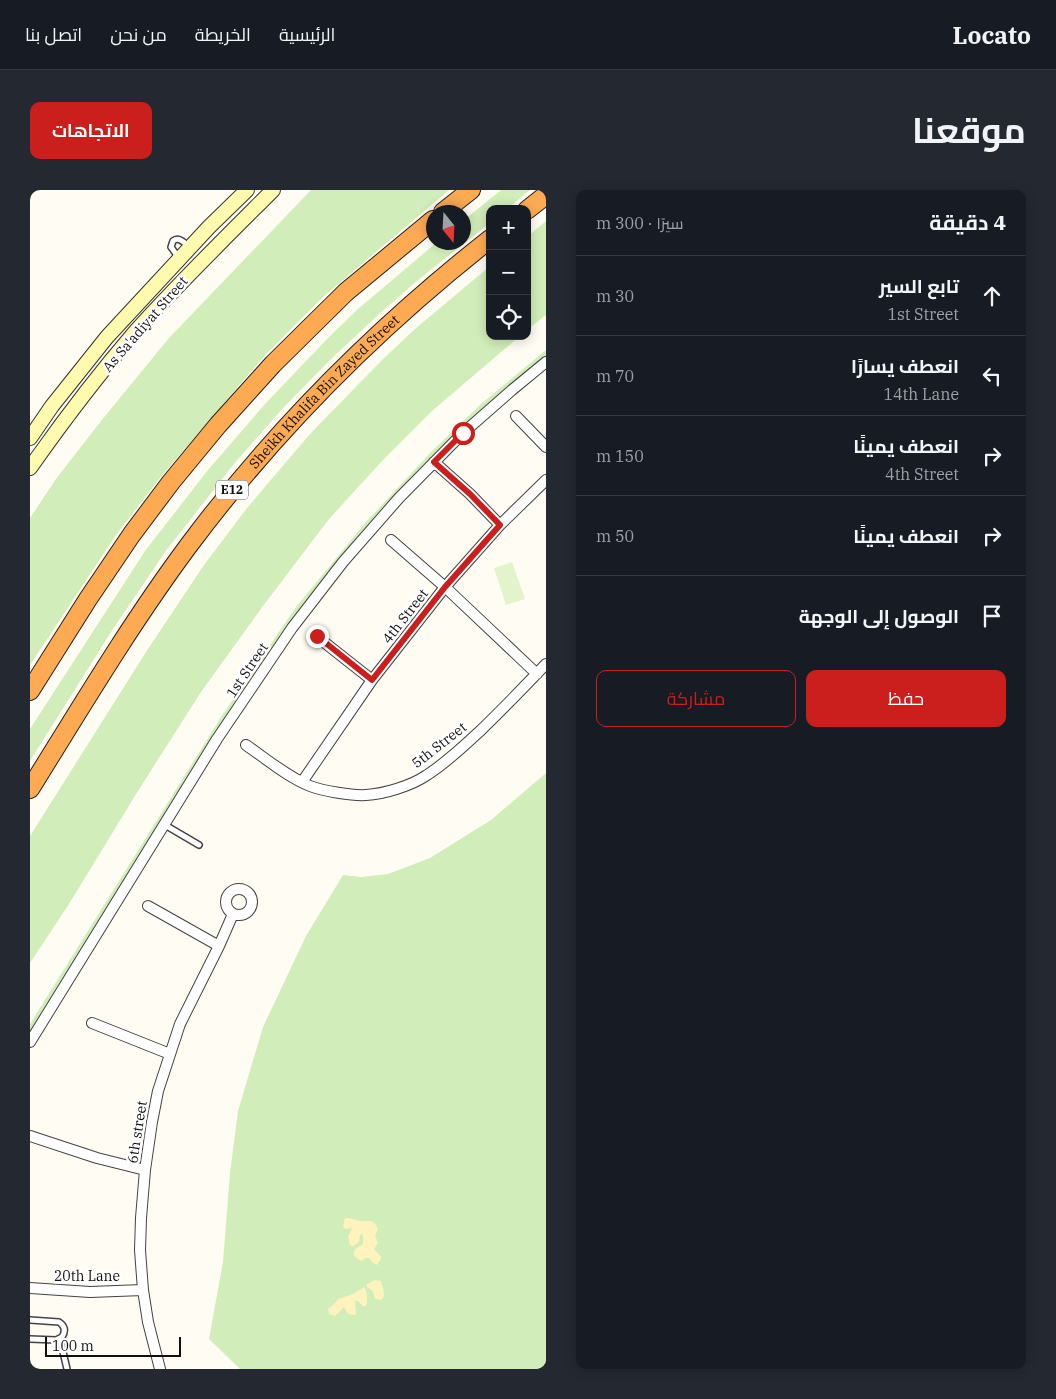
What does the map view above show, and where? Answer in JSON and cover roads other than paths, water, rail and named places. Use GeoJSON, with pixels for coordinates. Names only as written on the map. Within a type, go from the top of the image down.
{"type":"FeatureCollection","features":[{"type":"Feature","properties":{"kind":"highway"},"geometry":{"type":"LineString","coordinates":[[452,205],[471,190]]}},
{"type":"Feature","properties":{"kind":"highway"},"geometry":{"type":"LineString","coordinates":[[531,207],[546,195]]}},
{"type":"Feature","properties":{"kind":"highway"},"geometry":{"type":"LineString","coordinates":[[30,691],[132,534],[171,482],[218,425],[273,364],[346,292],[426,227]]}},
{"type":"Feature","properties":{"kind":"highway","name":"Sheikh Khalifa Bin Zayed Street"},"geometry":{"type":"LineString","coordinates":[[30,790],[140,615],[189,545],[243,477],[300,412],[366,346],[433,285],[486,241]]}},
{"type":"Feature","properties":{"kind":"street","name":"As Sa'adiyat Street"},"geometry":{"type":"LineString","coordinates":[[30,438],[53,404],[107,337],[190,247],[246,190]]}},
{"type":"Feature","properties":{"kind":"street","name":"As Sa'adiyat Street"},"geometry":{"type":"LineString","coordinates":[[30,468],[83,396],[135,333],[198,264],[273,190]]}},
{"type":"Feature","properties":{"kind":"street","name":"1st Street"},"geometry":{"type":"LineString","coordinates":[[30,1042],[164,824],[292,628],[348,556],[399,498],[463,433],[546,362]]}},
{"type":"Feature","properties":{"kind":"street"},"geometry":{"type":"LineString","coordinates":[[516,416],[546,447]]}},
{"type":"Feature","properties":{"kind":"street"},"geometry":{"type":"LineString","coordinates":[[434,462],[470,494],[500,525]]}},
{"type":"Feature","properties":{"kind":"street","name":"4th Street"},"geometry":{"type":"LineString","coordinates":[[302,782],[372,680],[445,587],[500,525],[546,480]]}},
{"type":"Feature","properties":{"kind":"street"},"geometry":{"type":"LineString","coordinates":[[390,540],[445,587],[537,674]]}},
{"type":"Feature","properties":{"kind":"street"},"geometry":{"type":"LineString","coordinates":[[315,635],[372,680]]}},
{"type":"Feature","properties":{"kind":"street","name":"5th Street"},"geometry":{"type":"LineString","coordinates":[[246,745],[310,786],[340,793],[365,796],[388,791],[426,776],[461,749],[546,664]]}},
{"type":"Feature","properties":{"kind":"street"},"geometry":{"type":"LineString","coordinates":[[148,906],[219,946]]}},
{"type":"Feature","properties":{"kind":"street","name":"6th street"},"geometry":{"type":"LineString","coordinates":[[160,1369],[148,1322],[140,1250],[145,1170],[152,1122],[158,1091],[180,1024],[233,914]]}},
{"type":"Feature","properties":{"kind":"street"},"geometry":{"type":"LineString","coordinates":[[92,1023],[170,1054]]}},
{"type":"Feature","properties":{"kind":"street"},"geometry":{"type":"LineString","coordinates":[[30,1136],[97,1158],[145,1170]]}},
{"type":"Feature","properties":{"kind":"street","name":"20th Lane"},"geometry":{"type":"LineString","coordinates":[[30,1288],[90,1292],[143,1290]]}},
{"type":"Feature","properties":{"kind":"lane"},"geometry":{"type":"LineString","coordinates":[[164,824],[199,845]]}},
{"type":"Feature","properties":{"kind":"lane"},"geometry":{"type":"LineString","coordinates":[[30,1320],[60,1322],[64,1327],[65,1330],[60,1339],[66,1369]]}},
{"type":"Feature","properties":{"kind":"lane"},"geometry":{"type":"LineString","coordinates":[[30,1339],[60,1339]]}}]}
